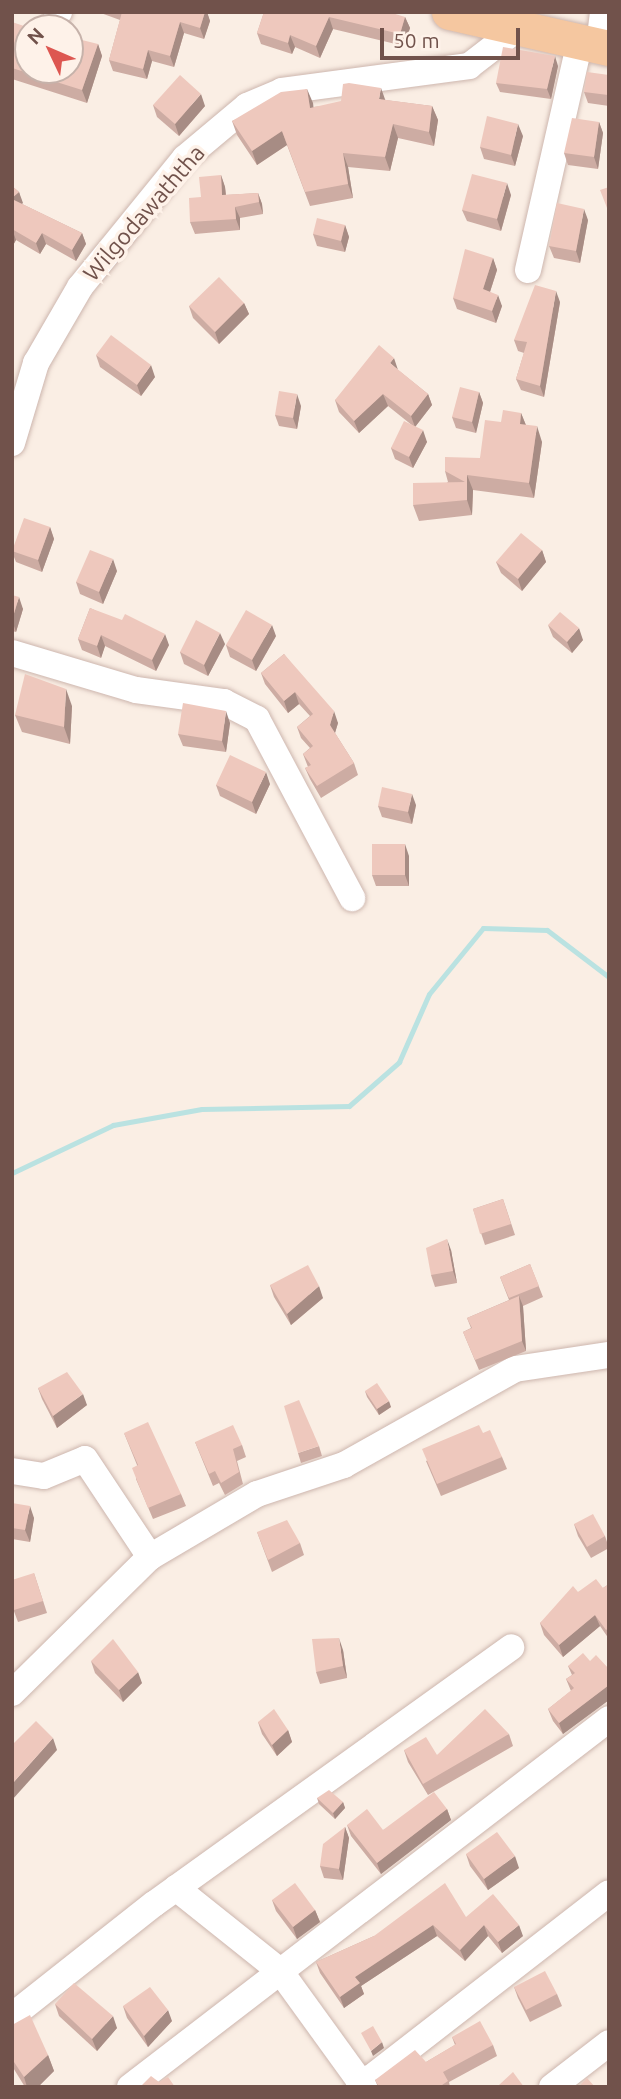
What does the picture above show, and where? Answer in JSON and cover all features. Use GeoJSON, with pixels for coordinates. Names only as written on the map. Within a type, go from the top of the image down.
{"type":"FeatureCollection","features":[{"type":"Feature","properties":{"kind":"main road"},"geometry":{"type":"LineString","coordinates":[[449,12],[517,29],[598,37]]}},
{"type":"Feature","properties":{"kind":"street","name":"Wilgodawaththa"},"geometry":{"type":"LineString","coordinates":[[12,443],[36,363],[79,287],[186,158],[247,106],[282,91],[469,66],[517,29]]}},
{"type":"Feature","properties":{"kind":"street"},"geometry":{"type":"LineString","coordinates":[[528,270],[598,37]]}},
{"type":"Feature","properties":{"kind":"street"},"geometry":{"type":"LineString","coordinates":[[12,653],[135,690],[224,702],[257,719],[352,898]]}},
{"type":"Feature","properties":{"kind":"street"},"geometry":{"type":"LineString","coordinates":[[12,1693],[149,1557],[257,1494],[344,1465],[515,1369],[609,1355]]}},
{"type":"Feature","properties":{"kind":"street"},"geometry":{"type":"LineString","coordinates":[[12,1471],[44,1476],[85,1460],[149,1557]]}},
{"type":"Feature","properties":{"kind":"street"},"geometry":{"type":"LineString","coordinates":[[12,2016],[176,1888],[511,1647]]}},
{"type":"Feature","properties":{"kind":"street"},"geometry":{"type":"LineString","coordinates":[[130,2087],[609,1719]]}},
{"type":"Feature","properties":{"kind":"street"},"geometry":{"type":"LineString","coordinates":[[176,1888],[281,1972],[362,2086],[609,1893]]}},
{"type":"Feature","properties":{"kind":"street"},"geometry":{"type":"LineString","coordinates":[[552,2087],[609,2043]]}},
{"type":"Feature","properties":{"kind":"building"},"geometry":{"type":"Polygon","coordinates":[[[122,12],[205,12],[200,28],[180,22],[170,56],[148,50],[143,69],[109,60],[122,12]]]}},
{"type":"Feature","properties":{"kind":"building"},"geometry":{"type":"Polygon","coordinates":[[[264,12],[389,12],[405,17],[400,34],[329,17],[316,46],[290,35],[288,43],[257,33],[264,12]]]}},
{"type":"Feature","properties":{"kind":"building"},"geometry":{"type":"Polygon","coordinates":[[[12,22],[14,69],[12,68],[12,22]]]}},
{"type":"Feature","properties":{"kind":"building"},"geometry":{"type":"Polygon","coordinates":[[[84,40],[98,44],[82,90],[63,84],[84,84],[84,40]]]}},
{"type":"Feature","properties":{"kind":"building"},"geometry":{"type":"Polygon","coordinates":[[[503,47],[555,56],[547,89],[496,83],[503,47]]]}},
{"type":"Feature","properties":{"kind":"building"},"geometry":{"type":"Polygon","coordinates":[[[587,72],[609,75],[608,95],[584,92],[587,72]]]}},
{"type":"Feature","properties":{"kind":"building"},"geometry":{"type":"Polygon","coordinates":[[[180,75],[201,94],[175,124],[153,105],[180,75]]]}},
{"type":"Feature","properties":{"kind":"building"},"geometry":{"type":"Polygon","coordinates":[[[343,84],[381,88],[379,99],[432,106],[429,132],[393,124],[385,157],[343,153],[348,184],[305,192],[282,131],[252,151],[232,121],[281,92],[307,89],[310,108],[341,101],[343,84]]]}},
{"type":"Feature","properties":{"kind":"building"},"geometry":{"type":"Polygon","coordinates":[[[487,116],[518,124],[511,155],[480,147],[487,116]]]}},
{"type":"Feature","properties":{"kind":"building"},"geometry":{"type":"Polygon","coordinates":[[[572,118],[599,122],[594,157],[564,153],[572,118]]]}},
{"type":"Feature","properties":{"kind":"building"},"geometry":{"type":"Polygon","coordinates":[[[472,174],[507,183],[497,219],[462,210],[472,174]]]}},
{"type":"Feature","properties":{"kind":"building"},"geometry":{"type":"Polygon","coordinates":[[[221,175],[222,195],[258,193],[259,202],[235,207],[236,219],[190,222],[189,198],[201,197],[199,177],[221,175]]]}},
{"type":"Feature","properties":{"kind":"building"},"geometry":{"type":"Polygon","coordinates":[[[12,186],[19,192],[12,198],[12,186]]]}},
{"type":"Feature","properties":{"kind":"building"},"geometry":{"type":"Polygon","coordinates":[[[609,187],[609,213],[600,190],[609,187]]]}},
{"type":"Feature","properties":{"kind":"building"},"geometry":{"type":"Polygon","coordinates":[[[12,199],[82,233],[72,250],[42,233],[36,243],[12,229],[12,199]]]}},
{"type":"Feature","properties":{"kind":"building"},"geometry":{"type":"Polygon","coordinates":[[[557,203],[584,209],[576,251],[549,246],[557,203]]]}},
{"type":"Feature","properties":{"kind":"building"},"geometry":{"type":"Polygon","coordinates":[[[317,218],[345,225],[341,241],[313,234],[317,218]]]}},
{"type":"Feature","properties":{"kind":"building"},"geometry":{"type":"Polygon","coordinates":[[[465,249],[493,258],[483,289],[498,295],[492,311],[453,298],[465,249]]]}},
{"type":"Feature","properties":{"kind":"building"},"geometry":{"type":"Polygon","coordinates":[[[219,277],[244,303],[215,332],[189,306],[219,277]]]}},
{"type":"Feature","properties":{"kind":"building"},"geometry":{"type":"Polygon","coordinates":[[[535,285],[556,291],[540,386],[516,379],[527,342],[514,340],[535,285]]]}},
{"type":"Feature","properties":{"kind":"building"},"geometry":{"type":"Polygon","coordinates":[[[111,335],[151,365],[137,385],[96,355],[111,335]]]}},
{"type":"Feature","properties":{"kind":"building"},"geometry":{"type":"Polygon","coordinates":[[[379,345],[394,358],[390,363],[428,394],[411,416],[383,394],[354,421],[335,400],[379,345]]]}},
{"type":"Feature","properties":{"kind":"building"},"geometry":{"type":"Polygon","coordinates":[[[460,387],[479,392],[472,422],[452,417],[460,387]]]}},
{"type":"Feature","properties":{"kind":"building"},"geometry":{"type":"Polygon","coordinates":[[[279,391],[297,394],[293,418],[275,415],[279,391]]]}},
{"type":"Feature","properties":{"kind":"building"},"geometry":{"type":"Polygon","coordinates":[[[503,410],[521,413],[520,424],[537,426],[529,483],[467,475],[467,500],[413,505],[413,483],[465,482],[445,471],[445,457],[480,458],[485,420],[501,422],[503,410]]]}},
{"type":"Feature","properties":{"kind":"building"},"geometry":{"type":"Polygon","coordinates":[[[404,421],[423,430],[409,457],[391,448],[404,421]]]}},
{"type":"Feature","properties":{"kind":"building"},"geometry":{"type":"Polygon","coordinates":[[[24,518],[50,527],[38,560],[12,551],[24,518]]]}},
{"type":"Feature","properties":{"kind":"building"},"geometry":{"type":"Polygon","coordinates":[[[521,533],[542,550],[518,579],[496,562],[521,533]]]}},
{"type":"Feature","properties":{"kind":"building"},"geometry":{"type":"Polygon","coordinates":[[[90,550],[113,559],[99,592],[76,582],[90,550]]]}},
{"type":"Feature","properties":{"kind":"building"},"geometry":{"type":"Polygon","coordinates":[[[12,595],[19,597],[12,620],[12,595]]]}},
{"type":"Feature","properties":{"kind":"building"},"geometry":{"type":"Polygon","coordinates":[[[90,608],[122,620],[125,614],[165,634],[152,660],[101,635],[97,646],[78,639],[90,608]]]}},
{"type":"Feature","properties":{"kind":"building"},"geometry":{"type":"Polygon","coordinates":[[[246,610],[272,625],[252,660],[226,645],[246,610]]]}},
{"type":"Feature","properties":{"kind":"building"},"geometry":{"type":"Polygon","coordinates":[[[560,612],[579,628],[567,642],[548,625],[560,612]]]}},
{"type":"Feature","properties":{"kind":"building"},"geometry":{"type":"Polygon","coordinates":[[[196,620],[220,633],[204,665],[180,652],[196,620]]]}},
{"type":"Feature","properties":{"kind":"building"},"geometry":{"type":"Polygon","coordinates":[[[284,654],[334,711],[330,725],[354,763],[317,786],[305,768],[311,765],[303,754],[313,746],[297,727],[313,714],[295,692],[284,701],[261,673],[284,654]]]}},
{"type":"Feature","properties":{"kind":"building"},"geometry":{"type":"Polygon","coordinates":[[[25,674],[66,689],[64,727],[15,715],[25,674]]]}},
{"type":"Feature","properties":{"kind":"building"},"geometry":{"type":"Polygon","coordinates":[[[183,703],[226,711],[222,741],[178,734],[183,703]]]}},
{"type":"Feature","properties":{"kind":"building"},"geometry":{"type":"Polygon","coordinates":[[[230,755],[266,772],[252,802],[216,785],[230,755]]]}},
{"type":"Feature","properties":{"kind":"building"},"geometry":{"type":"Polygon","coordinates":[[[382,787],[412,794],[408,812],[378,806],[382,787]]]}},
{"type":"Feature","properties":{"kind":"building"},"geometry":{"type":"Polygon","coordinates":[[[372,844],[405,844],[405,875],[372,875],[372,844]]]}},
{"type":"Feature","properties":{"kind":"building"},"geometry":{"type":"Polygon","coordinates":[[[503,1199],[511,1224],[480,1234],[473,1209],[503,1199]]]}},
{"type":"Feature","properties":{"kind":"building"},"geometry":{"type":"Polygon","coordinates":[[[447,1239],[453,1271],[431,1275],[426,1248],[447,1239]]]}},
{"type":"Feature","properties":{"kind":"building"},"geometry":{"type":"Polygon","coordinates":[[[530,1264],[539,1286],[509,1298],[500,1277],[530,1264]]]}},
{"type":"Feature","properties":{"kind":"building"},"geometry":{"type":"Polygon","coordinates":[[[308,1265],[319,1286],[287,1314],[270,1285],[308,1265]]]}},
{"type":"Feature","properties":{"kind":"building"},"geometry":{"type":"Polygon","coordinates":[[[519,1296],[522,1341],[475,1360],[463,1332],[472,1328],[467,1318],[519,1296]]]}},
{"type":"Feature","properties":{"kind":"building"},"geometry":{"type":"Polygon","coordinates":[[[67,1372],[83,1394],[53,1416],[38,1388],[67,1372]]]}},
{"type":"Feature","properties":{"kind":"building"},"geometry":{"type":"Polygon","coordinates":[[[377,1383],[389,1401],[377,1409],[365,1391],[377,1383]]]}},
{"type":"Feature","properties":{"kind":"building"},"geometry":{"type":"Polygon","coordinates":[[[299,1400],[319,1446],[298,1453],[284,1406],[299,1400]]]}},
{"type":"Feature","properties":{"kind":"building"},"geometry":{"type":"Polygon","coordinates":[[[148,1422],[181,1494],[148,1508],[132,1468],[138,1465],[124,1433],[148,1422]]]}},
{"type":"Feature","properties":{"kind":"building"},"geometry":{"type":"Polygon","coordinates":[[[233,1425],[242,1445],[233,1449],[239,1472],[221,1483],[215,1471],[209,1474],[195,1442],[233,1425]]]}},
{"type":"Feature","properties":{"kind":"building"},"geometry":{"type":"Polygon","coordinates":[[[479,1425],[483,1433],[490,1430],[502,1457],[437,1484],[422,1449],[479,1425]]]}},
{"type":"Feature","properties":{"kind":"building"},"geometry":{"type":"Polygon","coordinates":[[[12,1503],[30,1506],[25,1530],[12,1528],[12,1503]]]}},
{"type":"Feature","properties":{"kind":"building"},"geometry":{"type":"Polygon","coordinates":[[[593,1514],[605,1536],[587,1547],[574,1524],[593,1514]]]}},
{"type":"Feature","properties":{"kind":"building"},"geometry":{"type":"Polygon","coordinates":[[[287,1520],[300,1543],[268,1560],[257,1532],[287,1520]]]}},
{"type":"Feature","properties":{"kind":"building"},"geometry":{"type":"Polygon","coordinates":[[[34,1573],[43,1601],[14,1610],[12,1580],[34,1573]]]}},
{"type":"Feature","properties":{"kind":"building"},"geometry":{"type":"Polygon","coordinates":[[[596,1579],[603,1588],[609,1584],[609,1628],[606,1630],[595,1615],[559,1645],[540,1623],[573,1586],[578,1592],[596,1579]]]}},
{"type":"Feature","properties":{"kind":"building"},"geometry":{"type":"Polygon","coordinates":[[[339,1638],[343,1666],[316,1672],[312,1639],[339,1638]]]}},
{"type":"Feature","properties":{"kind":"building"},"geometry":{"type":"Polygon","coordinates":[[[113,1639],[138,1672],[119,1690],[91,1661],[113,1639]]]}},
{"type":"Feature","properties":{"kind":"building"},"geometry":{"type":"Polygon","coordinates":[[[583,1653],[590,1661],[596,1655],[609,1669],[609,1685],[559,1723],[548,1709],[574,1688],[566,1679],[575,1673],[568,1666],[583,1653]]]}},
{"type":"Feature","properties":{"kind":"building"},"geometry":{"type":"Polygon","coordinates":[[[274,1709],[288,1730],[272,1745],[258,1722],[274,1709]]]}},
{"type":"Feature","properties":{"kind":"building"},"geometry":{"type":"Polygon","coordinates":[[[485,1709],[509,1734],[423,1784],[404,1750],[426,1737],[437,1755],[485,1709]]]}},
{"type":"Feature","properties":{"kind":"building"},"geometry":{"type":"Polygon","coordinates":[[[36,1721],[53,1738],[12,1784],[12,1745],[36,1721]]]}},
{"type":"Feature","properties":{"kind":"building"},"geometry":{"type":"Polygon","coordinates":[[[329,1790],[343,1802],[333,1813],[317,1798],[329,1790]]]}},
{"type":"Feature","properties":{"kind":"building"},"geometry":{"type":"Polygon","coordinates":[[[434,1792],[447,1809],[377,1863],[347,1825],[367,1809],[383,1830],[434,1792]]]}},
{"type":"Feature","properties":{"kind":"building"},"geometry":{"type":"Polygon","coordinates":[[[345,1827],[339,1869],[320,1866],[323,1844],[345,1827]]]}},
{"type":"Feature","properties":{"kind":"building"},"geometry":{"type":"Polygon","coordinates":[[[497,1832],[515,1856],[484,1879],[466,1854],[497,1832]]]}},
{"type":"Feature","properties":{"kind":"building"},"geometry":{"type":"Polygon","coordinates":[[[295,1883],[315,1910],[293,1927],[272,1900],[295,1883]]]}},
{"type":"Feature","properties":{"kind":"building"},"geometry":{"type":"Polygon","coordinates":[[[445,1883],[466,1917],[493,1894],[519,1925],[498,1942],[484,1925],[460,1950],[433,1925],[355,1977],[360,1983],[340,1997],[316,1962],[374,1936],[445,1883]]]}},
{"type":"Feature","properties":{"kind":"building"},"geometry":{"type":"Polygon","coordinates":[[[545,1971],[557,1994],[526,2010],[514,1987],[545,1971]]]}},
{"type":"Feature","properties":{"kind":"building"},"geometry":{"type":"Polygon","coordinates":[[[74,1983],[113,2016],[92,2039],[55,2004],[74,1983]]]}},
{"type":"Feature","properties":{"kind":"building"},"geometry":{"type":"Polygon","coordinates":[[[150,1987],[168,2010],[144,2036],[123,2006],[150,1987]]]}},
{"type":"Feature","properties":{"kind":"building"},"geometry":{"type":"Polygon","coordinates":[[[30,2015],[48,2055],[24,2077],[12,2059],[12,2025],[30,2015]]]}},
{"type":"Feature","properties":{"kind":"building"},"geometry":{"type":"Polygon","coordinates":[[[480,2021],[493,2045],[443,2072],[448,2081],[439,2087],[379,2087],[375,2080],[415,2050],[426,2062],[456,2044],[452,2037],[480,2021]]]}},
{"type":"Feature","properties":{"kind":"building"},"geometry":{"type":"Polygon","coordinates":[[[373,2026],[382,2042],[371,2051],[361,2033],[373,2026]]]}},
{"type":"Feature","properties":{"kind":"building"},"geometry":{"type":"Polygon","coordinates":[[[513,2072],[524,2087],[501,2087],[499,2085],[513,2072]]]}},
{"type":"Feature","properties":{"kind":"building"},"geometry":{"type":"Polygon","coordinates":[[[151,2076],[159,2082],[168,2077],[175,2087],[140,2087],[151,2076]]]}},
{"type":"Feature","properties":{"kind":"building"},"geometry":{"type":"Polygon","coordinates":[[[587,2078],[595,2087],[578,2087],[587,2078]]]}},
{"type":"Feature","properties":{"kind":"waterway"},"geometry":{"type":"LineString","coordinates":[[12,1173],[113,1125],[202,1109],[349,1106],[399,1062],[429,994],[483,928],[547,930],[609,977]]}}]}
